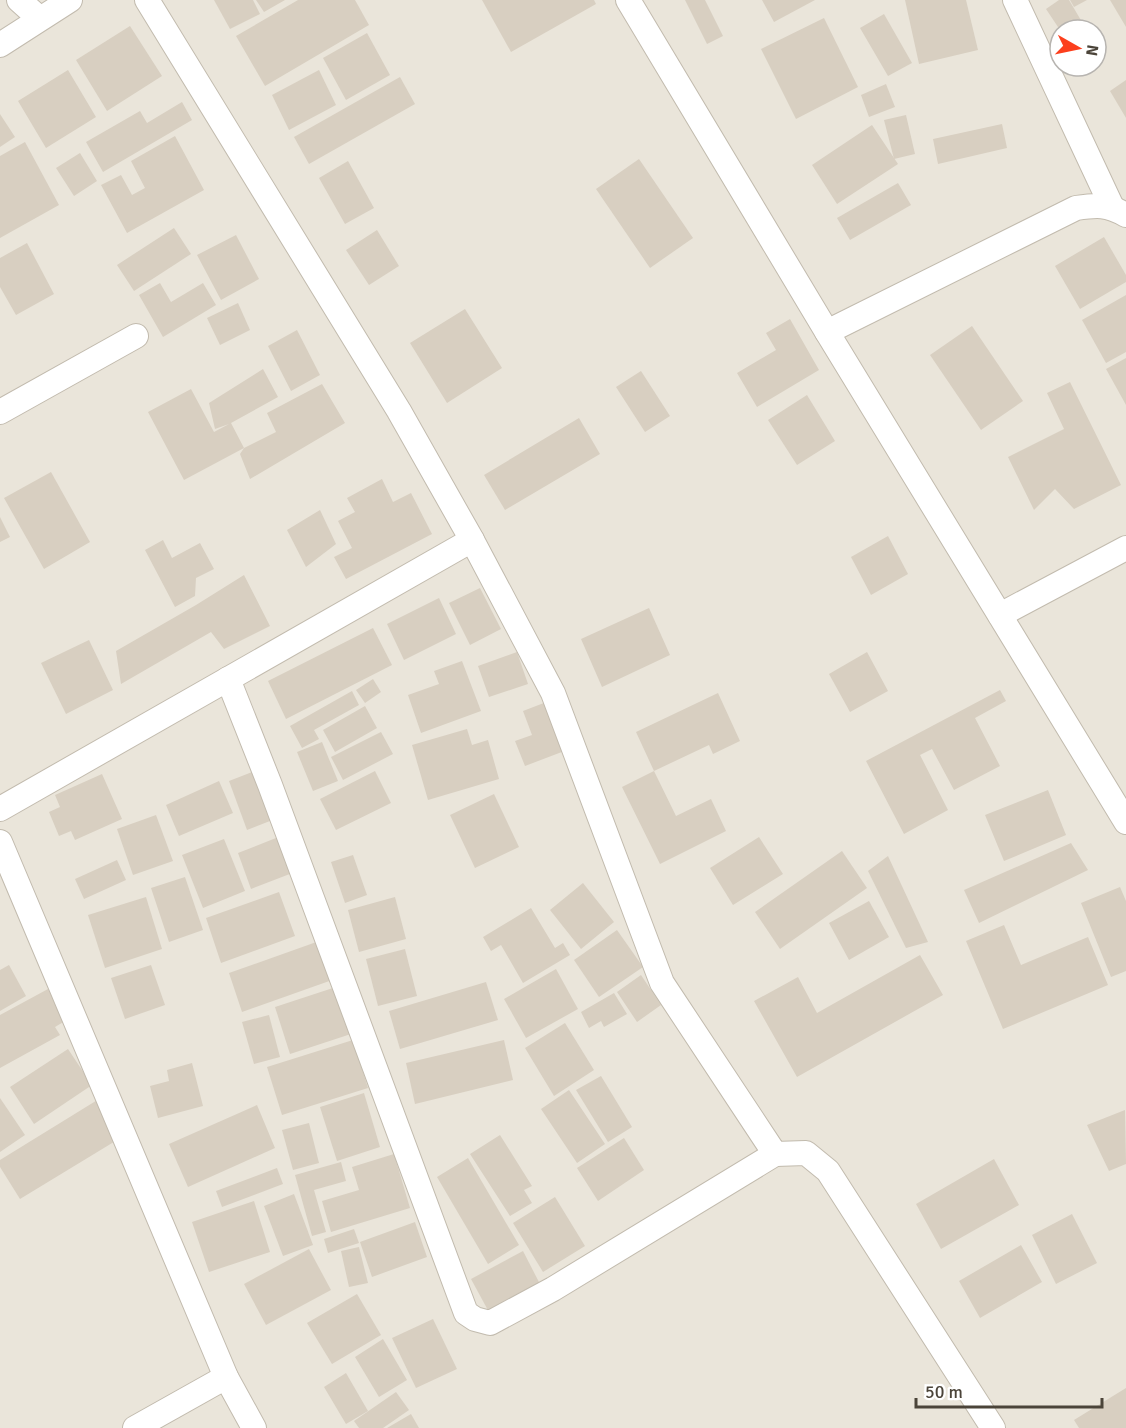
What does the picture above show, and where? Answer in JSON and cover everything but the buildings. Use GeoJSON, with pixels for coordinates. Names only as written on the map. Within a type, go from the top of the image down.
{"type":"FeatureCollection","features":[{"type":"Feature","properties":{"kind":"street"},"geometry":{"type":"LineString","coordinates":[[19,0],[39,18]]}},
{"type":"Feature","properties":{"kind":"street"},"geometry":{"type":"LineString","coordinates":[[0,45],[70,0]]}},
{"type":"Feature","properties":{"kind":"street"},"geometry":{"type":"LineString","coordinates":[[147,0],[399,411],[472,540],[553,693],[662,983],[775,1154]]}},
{"type":"Feature","properties":{"kind":"street"},"geometry":{"type":"LineString","coordinates":[[628,0],[827,332],[1126,822]]}},
{"type":"Feature","properties":{"kind":"street"},"geometry":{"type":"LineString","coordinates":[[1015,0],[1119,211]]}},
{"type":"Feature","properties":{"kind":"street"},"geometry":{"type":"LineString","coordinates":[[827,332],[1076,208],[1095,205],[1119,211]]}},
{"type":"Feature","properties":{"kind":"street"},"geometry":{"type":"LineString","coordinates":[[0,412],[136,336]]}},
{"type":"Feature","properties":{"kind":"street"},"geometry":{"type":"LineString","coordinates":[[0,809],[472,540]]}},
{"type":"Feature","properties":{"kind":"street"},"geometry":{"type":"LineString","coordinates":[[1000,615],[1126,548]]}},
{"type":"Feature","properties":{"kind":"street"},"geometry":{"type":"LineString","coordinates":[[228,679],[270,785],[466,1313],[475,1319],[490,1323],[553,1289],[775,1154],[806,1153],[828,1172],[985,1425]]}},
{"type":"Feature","properties":{"kind":"street"},"geometry":{"type":"LineString","coordinates":[[0,842],[226,1377],[254,1428]]}},
{"type":"Feature","properties":{"kind":"street"},"geometry":{"type":"LineString","coordinates":[[135,1428],[226,1377]]}},
{"type":"Feature","properties":{"kind":"shaded area"},"geometry":{"type":"Polygon","coordinates":[[[0,0],[1126,0],[1126,1428],[0,1428],[0,0]]]}}]}
